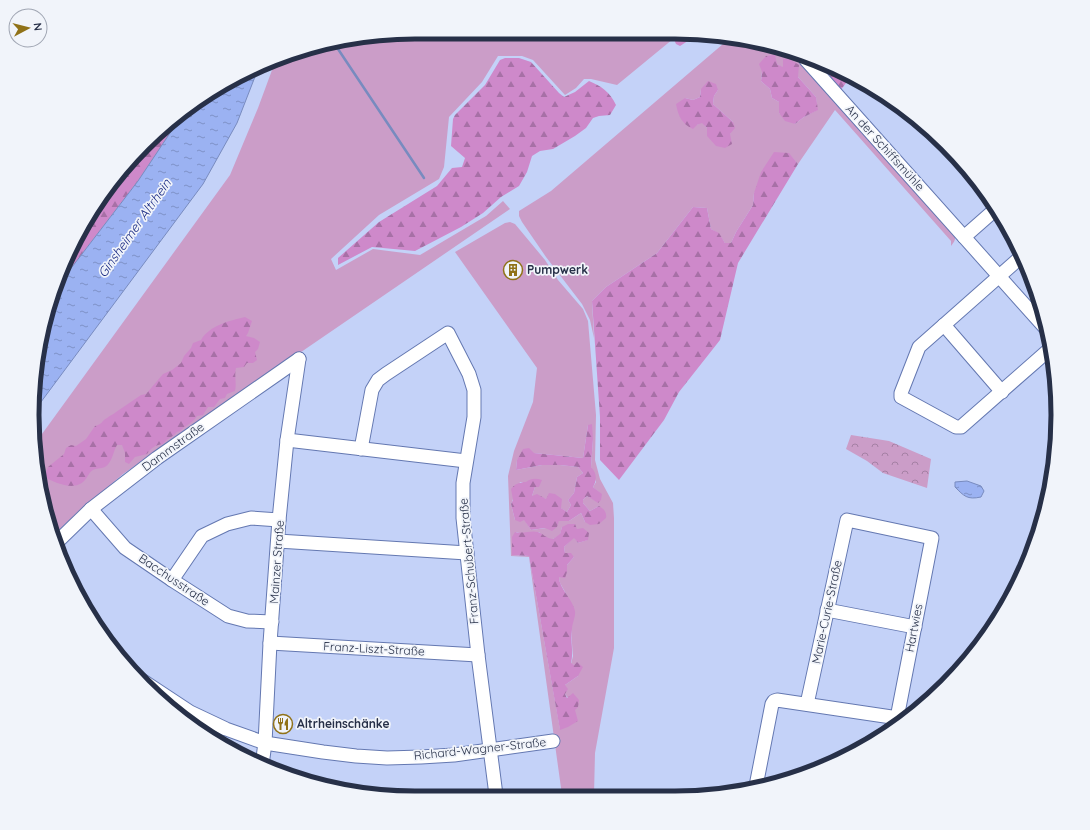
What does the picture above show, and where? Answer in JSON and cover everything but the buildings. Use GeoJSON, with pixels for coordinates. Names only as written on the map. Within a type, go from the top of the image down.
{"type":"FeatureCollection","features":[{"type":"Feature","properties":{"kind":"street","name":"An der Schiffsmühle"},"geometry":{"type":"LineString","coordinates":[[810,64],[1039,321]]}},
{"type":"Feature","properties":{"kind":"street"},"geometry":{"type":"LineString","coordinates":[[964,237],[992,212]]}},
{"type":"Feature","properties":{"kind":"street"},"geometry":{"type":"LineString","coordinates":[[1017,260],[919,347],[901,393],[901,398],[956,427],[961,427],[1046,353]]}},
{"type":"Feature","properties":{"kind":"street"},"geometry":{"type":"LineString","coordinates":[[944,326],[1002,392]]}},
{"type":"Feature","properties":{"kind":"street","name":"Franz-Schubert-Straße"},"geometry":{"type":"LineString","coordinates":[[361,449],[372,390],[378,380],[448,333],[469,374],[474,390],[474,416],[463,483],[463,518],[478,655],[495,791]]}},
{"type":"Feature","properties":{"kind":"street","name":"Mainzer Straße"},"geometry":{"type":"LineString","coordinates":[[263,758],[279,520],[287,440],[299,359]]}},
{"type":"Feature","properties":{"kind":"street","name":"Dammstraße"},"geometry":{"type":"LineString","coordinates":[[60,539],[91,509],[157,458],[299,359]]}},
{"type":"Feature","properties":{"kind":"street"},"geometry":{"type":"LineString","coordinates":[[287,440],[466,461]]}},
{"type":"Feature","properties":{"kind":"street","name":"Bacchusstraße"},"geometry":{"type":"LineString","coordinates":[[91,509],[125,548],[228,616],[247,621],[272,622]]}},
{"type":"Feature","properties":{"kind":"street"},"geometry":{"type":"LineString","coordinates":[[172,580],[202,536],[227,524],[251,518],[279,520]]}},
{"type":"Feature","properties":{"kind":"street","name":"Marie-Curie-Straße"},"geometry":{"type":"LineString","coordinates":[[807,704],[847,520],[932,538]]}},
{"type":"Feature","properties":{"kind":"street","name":"Hartwies"},"geometry":{"type":"LineString","coordinates":[[902,715],[914,627],[932,538]]}},
{"type":"Feature","properties":{"kind":"street"},"geometry":{"type":"LineString","coordinates":[[278,541],[467,553]]}},
{"type":"Feature","properties":{"kind":"street"},"geometry":{"type":"LineString","coordinates":[[827,610],[914,627]]}},
{"type":"Feature","properties":{"kind":"street","name":"Franz-Liszt-Straße"},"geometry":{"type":"LineString","coordinates":[[270,643],[478,655]]}},
{"type":"Feature","properties":{"kind":"street","name":"Richard-Wagner-Straße"},"geometry":{"type":"LineString","coordinates":[[163,694],[190,712],[265,743],[356,756],[387,758],[454,755],[552,741]]}},
{"type":"Feature","properties":{"kind":"street"},"geometry":{"type":"LineString","coordinates":[[757,782],[772,704],[774,701],[777,700],[807,704],[897,718]]}},
{"type":"Feature","properties":{"kind":"green space"},"geometry":{"type":"Polygon","coordinates":[[[415,39],[673,39],[617,85],[591,79],[584,79],[576,88],[565,95],[533,60],[522,56],[498,56],[482,82],[449,117],[444,167],[439,179],[379,215],[331,259],[336,270],[373,249],[420,255],[486,216],[503,201],[510,209],[123,474],[58,532],[46,488],[40,437],[230,175],[273,67],[318,52],[366,42],[415,39]]]}},
{"type":"Feature","properties":{"kind":"green space"},"geometry":{"type":"Polygon","coordinates":[[[674,39],[690,40],[680,46],[676,44],[674,39]]]}},
{"type":"Feature","properties":{"kind":"green space"},"geometry":{"type":"Polygon","coordinates":[[[725,42],[748,46],[801,61],[953,232],[955,239],[951,246],[951,241],[835,110],[798,164],[789,154],[754,193],[753,205],[731,243],[725,243],[719,234],[711,229],[707,208],[693,207],[657,253],[606,287],[592,301],[594,338],[590,320],[582,304],[546,257],[522,222],[519,216],[519,211],[551,191],[725,42]],[[777,64],[762,72],[761,81],[770,89],[772,98],[779,102],[779,113],[795,124],[817,110],[816,97],[798,77],[777,64]],[[701,89],[700,97],[693,100],[685,98],[697,125],[702,122],[707,128],[730,134],[733,122],[713,104],[714,96],[718,90],[701,89]]]}},
{"type":"Feature","properties":{"kind":"green space"},"geometry":{"type":"Polygon","coordinates":[[[775,55],[777,64],[783,67],[783,59],[788,58],[799,65],[798,77],[816,97],[818,110],[804,117],[795,124],[785,121],[779,113],[779,102],[772,98],[770,89],[761,81],[762,72],[759,64],[766,56],[775,55]]]}},
{"type":"Feature","properties":{"kind":"green space"},"geometry":{"type":"Polygon","coordinates":[[[505,58],[519,58],[531,62],[564,97],[575,92],[589,81],[605,90],[611,96],[616,105],[610,115],[593,118],[586,128],[575,136],[553,149],[540,151],[532,156],[527,172],[519,186],[501,197],[483,213],[461,227],[415,251],[372,247],[338,265],[338,258],[379,222],[437,186],[452,168],[462,167],[465,158],[451,146],[453,119],[455,115],[485,85],[500,60],[505,58]]]}},
{"type":"Feature","properties":{"kind":"green space"},"geometry":{"type":"Polygon","coordinates":[[[817,67],[847,81],[840,91],[817,67]]]}},
{"type":"Feature","properties":{"kind":"green space"},"geometry":{"type":"Polygon","coordinates":[[[708,81],[716,84],[718,90],[714,96],[713,104],[733,122],[735,128],[730,134],[732,144],[725,148],[716,146],[707,136],[707,128],[702,123],[693,129],[686,125],[679,116],[676,104],[685,98],[693,100],[700,97],[701,89],[708,81]]]}},
{"type":"Feature","properties":{"kind":"green space"},"geometry":{"type":"Polygon","coordinates":[[[175,126],[138,181],[67,274],[89,227],[102,206],[132,167],[175,126]]]}},
{"type":"Feature","properties":{"kind":"green space"},"geometry":{"type":"Polygon","coordinates":[[[774,152],[789,153],[798,164],[738,263],[720,340],[679,392],[664,420],[619,480],[600,460],[600,417],[592,301],[606,287],[657,253],[693,207],[707,208],[711,229],[719,233],[725,243],[731,243],[753,205],[754,193],[761,172],[774,152]]]}},
{"type":"Feature","properties":{"kind":"green space"},"geometry":{"type":"Polygon","coordinates":[[[510,222],[515,224],[545,260],[558,280],[583,309],[588,321],[596,415],[595,460],[600,479],[613,503],[614,518],[614,648],[595,753],[594,791],[561,791],[529,557],[511,556],[508,476],[514,451],[533,402],[537,368],[455,252],[505,223],[510,222]],[[588,425],[583,458],[534,453],[517,460],[516,470],[542,465],[560,465],[578,467],[583,473],[577,477],[574,493],[568,500],[571,505],[567,512],[546,499],[532,496],[535,487],[526,482],[520,482],[511,504],[515,520],[524,519],[531,530],[546,528],[559,521],[569,521],[581,513],[585,522],[599,506],[590,511],[583,503],[583,500],[587,496],[598,502],[601,494],[593,487],[596,482],[591,467],[593,439],[588,425]],[[562,527],[560,535],[553,539],[547,539],[539,532],[524,534],[516,532],[512,555],[529,556],[560,729],[568,698],[565,694],[565,685],[578,676],[574,665],[571,664],[573,656],[571,621],[567,597],[560,583],[559,577],[567,572],[567,565],[574,557],[565,553],[564,547],[574,537],[578,543],[587,540],[577,529],[562,527]]]}},
{"type":"Feature","properties":{"kind":"green space"},"geometry":{"type":"Polygon","coordinates":[[[245,317],[252,321],[246,336],[254,338],[260,342],[258,349],[255,352],[257,360],[253,363],[247,363],[244,367],[236,368],[235,391],[227,394],[225,398],[220,399],[214,407],[208,407],[203,415],[197,416],[163,444],[154,447],[147,454],[135,457],[129,464],[125,462],[125,453],[122,445],[117,445],[111,460],[107,465],[103,468],[92,471],[81,484],[71,486],[65,485],[44,477],[48,467],[64,454],[66,448],[71,445],[76,446],[86,439],[95,426],[141,395],[146,394],[163,374],[172,370],[181,363],[193,343],[201,340],[209,331],[226,322],[245,317]]]}},
{"type":"Feature","properties":{"kind":"green space"},"geometry":{"type":"Polygon","coordinates":[[[592,424],[593,439],[591,467],[596,477],[593,487],[602,494],[601,500],[598,503],[587,496],[583,500],[583,503],[590,511],[599,506],[601,507],[606,512],[606,518],[599,524],[590,525],[585,522],[581,513],[569,521],[559,521],[557,527],[552,531],[545,528],[531,530],[524,520],[520,522],[515,520],[511,504],[513,500],[511,489],[516,485],[532,479],[542,480],[539,487],[535,487],[532,496],[537,494],[546,499],[549,493],[555,494],[562,499],[561,508],[567,512],[571,505],[568,500],[574,493],[577,477],[583,473],[578,467],[560,465],[542,465],[516,470],[517,460],[523,449],[529,448],[534,453],[583,458],[588,425],[592,424]]]}},
{"type":"Feature","properties":{"kind":"green space"},"geometry":{"type":"Polygon","coordinates":[[[851,435],[889,441],[931,459],[927,488],[883,473],[867,461],[846,449],[851,435]]]}},
{"type":"Feature","properties":{"kind":"green space"},"geometry":{"type":"Polygon","coordinates":[[[568,524],[575,524],[577,529],[583,528],[589,533],[588,540],[578,543],[574,538],[564,547],[565,553],[571,553],[574,557],[567,565],[565,578],[559,577],[561,585],[575,611],[572,627],[571,663],[574,665],[577,662],[583,667],[578,676],[565,685],[568,689],[565,694],[567,698],[573,693],[579,700],[578,707],[575,710],[578,721],[560,730],[529,556],[512,555],[512,537],[515,532],[535,532],[553,539],[560,534],[562,527],[568,524]]]}},
{"type":"Feature","properties":{"kind":"water","name":"Ginsheimer Altrhein"},"geometry":{"type":"Polygon","coordinates":[[[256,75],[237,123],[203,184],[39,404],[42,366],[46,342],[59,294],[67,274],[138,181],[175,126],[206,102],[227,89],[256,75]]]}},
{"type":"Feature","properties":{"kind":"water"},"geometry":{"type":"Polygon","coordinates":[[[967,481],[981,486],[984,491],[981,497],[969,498],[955,487],[955,482],[967,481]]]}},
{"type":"Feature","properties":{"kind":"waterway"},"geometry":{"type":"LineString","coordinates":[[337,47],[424,178]]}},
{"type":"Feature","properties":{"kind":"place","name":"Pumpwerk"},"geometry":{"type":"Point","coordinates":[513,270]}},
{"type":"Feature","properties":{"kind":"place","name":"Altrheinschänke"},"geometry":{"type":"Point","coordinates":[283,724]}}]}
